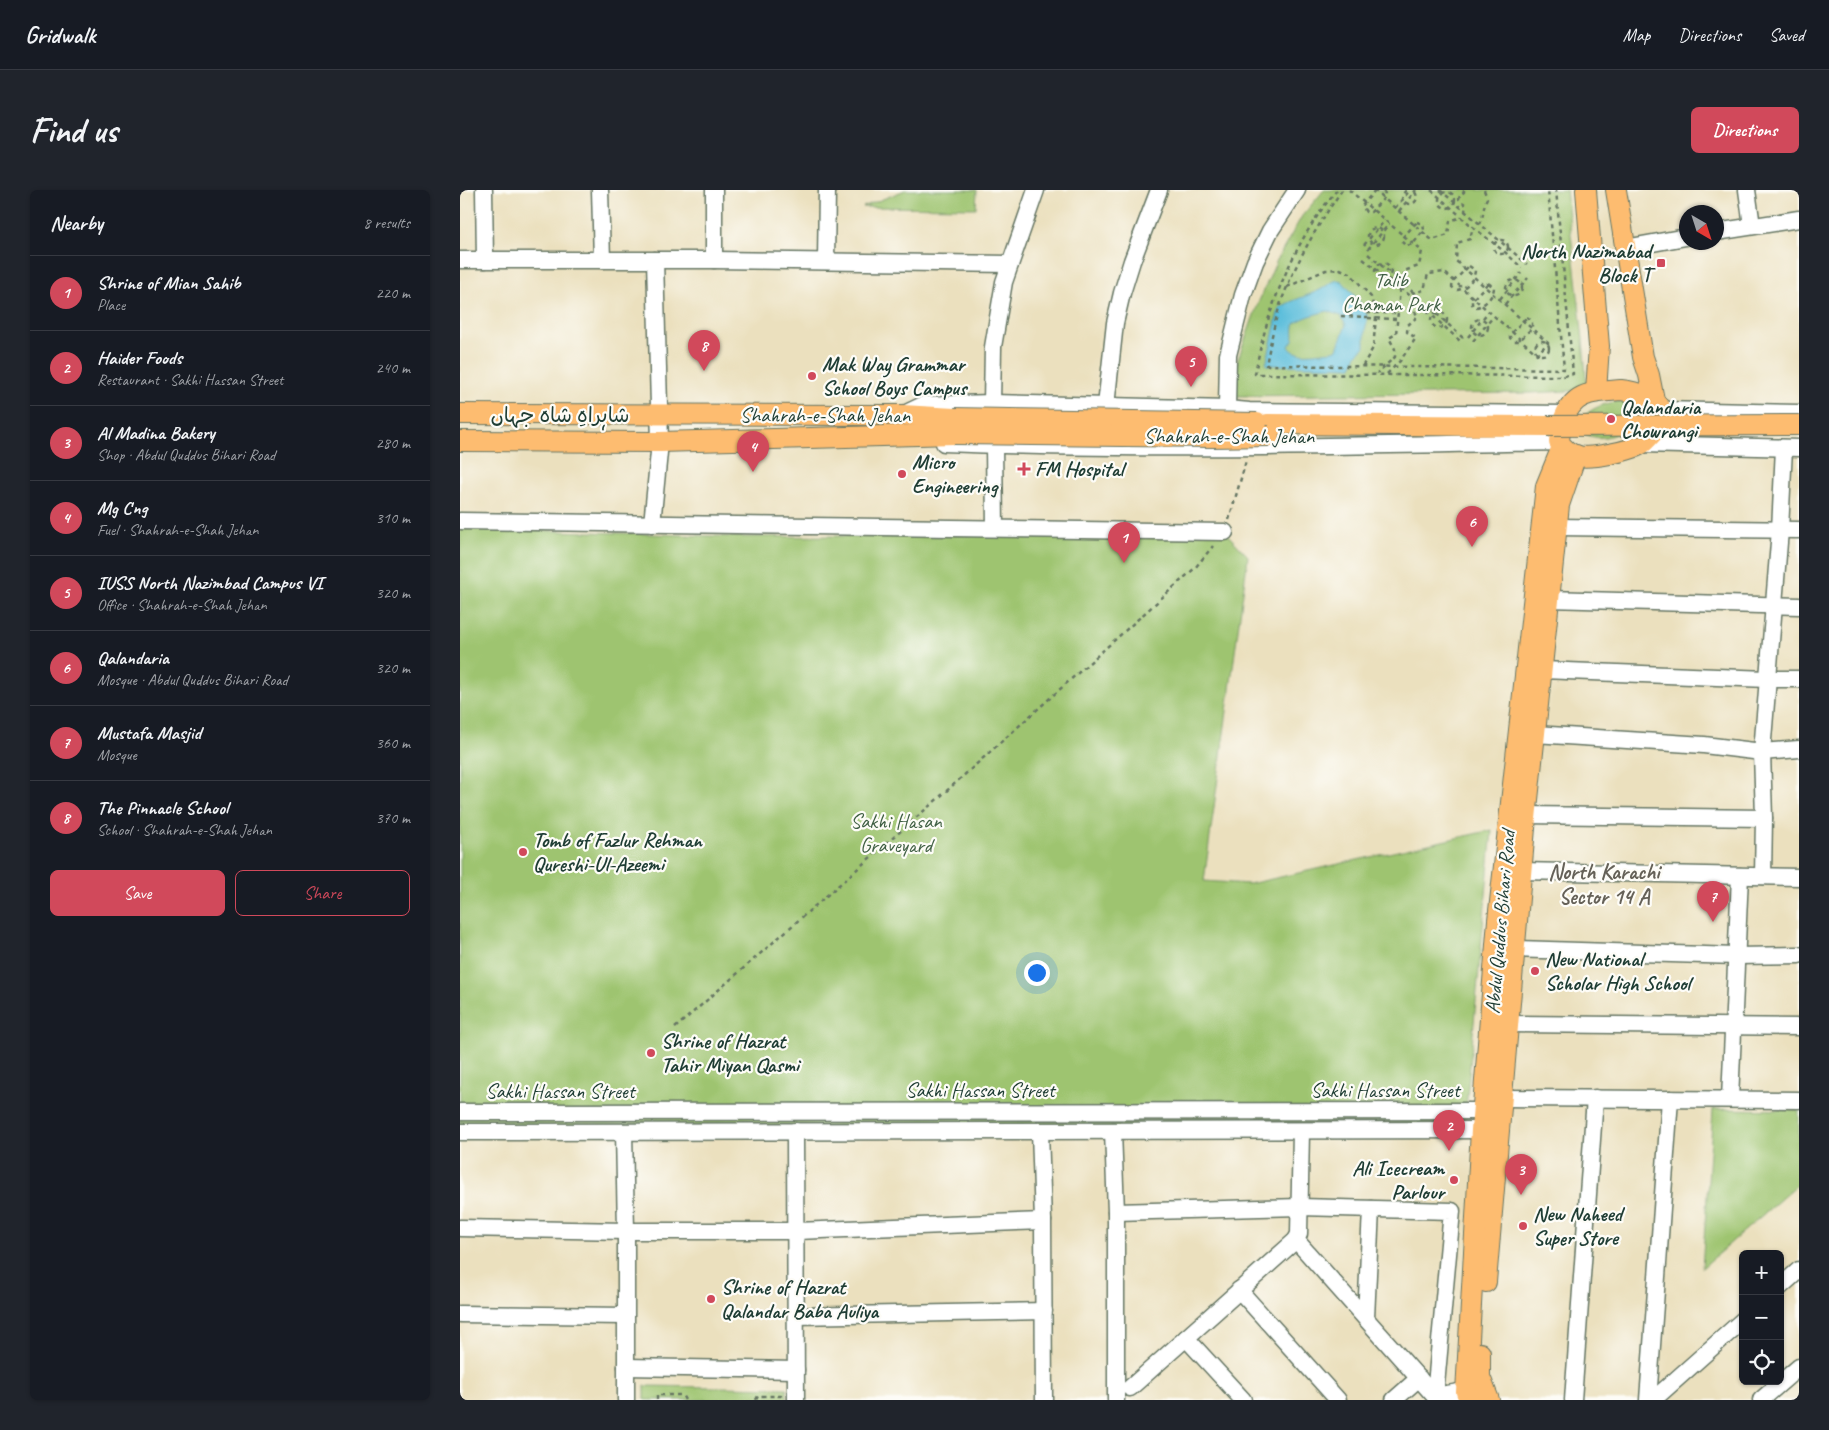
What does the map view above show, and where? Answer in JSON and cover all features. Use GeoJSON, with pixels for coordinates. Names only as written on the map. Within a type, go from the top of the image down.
{"type":"FeatureCollection","features":[{"type":"Feature","properties":{"kind":"main road"},"geometry":{"type":"LineString","coordinates":[[1596,392],[1599,346],[1587,193],[1616,192],[1643,357],[1658,405],[1662,423],[1642,444],[1626,450],[1596,456],[1566,448],[1560,428],[1566,414],[1574,403],[1586,394],[1621,390],[1636,392],[1658,405]]}},
{"type":"Feature","properties":{"kind":"main road","name":"شاہراہِ شاہ جہاں"},"geometry":{"type":"LineString","coordinates":[[460,414],[660,415]]}},
{"type":"Feature","properties":{"kind":"main road","name":"Shahrah-e-Shah Jehan"},"geometry":{"type":"LineString","coordinates":[[660,415],[902,415],[954,426],[1794,445]]}},
{"type":"Feature","properties":{"kind":"main road","name":"Shahrah-e-Shah Jehan"},"geometry":{"type":"LineString","coordinates":[[660,442],[922,434],[954,426],[1799,425]]}},
{"type":"Feature","properties":{"kind":"main road","name":"شاہراہِ شاہ جہاں"},"geometry":{"type":"LineString","coordinates":[[460,441],[660,442]]}},
{"type":"Feature","properties":{"kind":"main road","name":"Abdul Quddus Bihari Road"},"geometry":{"type":"LineString","coordinates":[[1493,1116],[1508,1024],[1526,815],[1566,448]]}},
{"type":"Feature","properties":{"kind":"main road","name":"Abdul Quddus Bihari Road"},"geometry":{"type":"LineString","coordinates":[[1477,1395],[1493,1116],[1498,920],[1546,486],[1566,448]]}},
{"type":"Feature","properties":{"kind":"street"},"geometry":{"type":"LineString","coordinates":[[484,190],[485,260]]}},
{"type":"Feature","properties":{"kind":"street"},"geometry":{"type":"LineString","coordinates":[[600,190],[602,260]]}},
{"type":"Feature","properties":{"kind":"street"},"geometry":{"type":"LineString","coordinates":[[714,190],[714,260]]}},
{"type":"Feature","properties":{"kind":"street"},"geometry":{"type":"LineString","coordinates":[[826,261],[827,190]]}},
{"type":"Feature","properties":{"kind":"street"},"geometry":{"type":"LineString","coordinates":[[992,403],[993,347],[1004,282],[1036,190]]}},
{"type":"Feature","properties":{"kind":"street"},"geometry":{"type":"LineString","coordinates":[[1106,406],[1115,323],[1122,293],[1159,190]]}},
{"type":"Feature","properties":{"kind":"street"},"geometry":{"type":"LineString","coordinates":[[1227,409],[1228,355],[1243,295],[1255,262],[1270,231],[1297,190]]}},
{"type":"Feature","properties":{"kind":"street"},"geometry":{"type":"LineString","coordinates":[[1747,190],[1752,226]]}},
{"type":"Feature","properties":{"kind":"street"},"geometry":{"type":"LineString","coordinates":[[1724,231],[1799,219]]}},
{"type":"Feature","properties":{"kind":"street"},"geometry":{"type":"LineString","coordinates":[[1626,248],[1679,239]]}},
{"type":"Feature","properties":{"kind":"street"},"geometry":{"type":"LineString","coordinates":[[460,260],[714,260],[1010,264]]}},
{"type":"Feature","properties":{"kind":"street"},"geometry":{"type":"LineString","coordinates":[[652,524],[660,442],[655,260]]}},
{"type":"Feature","properties":{"kind":"street"},"geometry":{"type":"LineString","coordinates":[[902,415],[923,405],[992,403],[1249,411],[1566,414]]}},
{"type":"Feature","properties":{"kind":"street"},"geometry":{"type":"LineString","coordinates":[[1658,405],[1799,413]]}},
{"type":"Feature","properties":{"kind":"street"},"geometry":{"type":"LineString","coordinates":[[1248,447],[1249,411]]}},
{"type":"Feature","properties":{"kind":"street"},"geometry":{"type":"LineString","coordinates":[[922,434],[940,443],[994,445],[1566,448]]}},
{"type":"Feature","properties":{"kind":"street"},"geometry":{"type":"LineString","coordinates":[[1642,444],[1794,445],[1780,530],[1767,679],[1762,752],[1763,876]]}},
{"type":"Feature","properties":{"kind":"street"},"geometry":{"type":"LineString","coordinates":[[994,445],[995,528]]}},
{"type":"Feature","properties":{"kind":"street"},"geometry":{"type":"LineString","coordinates":[[460,521],[1225,532]]}},
{"type":"Feature","properties":{"kind":"street"},"geometry":{"type":"LineString","coordinates":[[1557,527],[1799,530]]}},
{"type":"Feature","properties":{"kind":"street"},"geometry":{"type":"LineString","coordinates":[[1549,599],[1799,606]]}},
{"type":"Feature","properties":{"kind":"street"},"geometry":{"type":"LineString","coordinates":[[1542,670],[1799,679]]}},
{"type":"Feature","properties":{"kind":"street"},"geometry":{"type":"LineString","coordinates":[[1535,734],[1704,745],[1762,752],[1799,749]]}},
{"type":"Feature","properties":{"kind":"street"},"geometry":{"type":"LineString","coordinates":[[1526,815],[1764,818]]}},
{"type":"Feature","properties":{"kind":"street"},"geometry":{"type":"LineString","coordinates":[[1521,871],[1799,876]]}},
{"type":"Feature","properties":{"kind":"street"},"geometry":{"type":"LineString","coordinates":[[1730,1100],[1740,876]]}},
{"type":"Feature","properties":{"kind":"street"},"geometry":{"type":"LineString","coordinates":[[1514,949],[1736,956],[1799,955]]}},
{"type":"Feature","properties":{"kind":"street"},"geometry":{"type":"LineString","coordinates":[[1508,1024],[1799,1027]]}},
{"type":"Feature","properties":{"kind":"street"},"geometry":{"type":"LineString","coordinates":[[1574,1400],[1595,1098]]}},
{"type":"Feature","properties":{"kind":"street"},"geometry":{"type":"LineString","coordinates":[[1493,1116],[1595,1098],[1799,1100]]}},
{"type":"Feature","properties":{"kind":"street"},"geometry":{"type":"LineString","coordinates":[[1648,1400],[1670,1099]]}},
{"type":"Feature","properties":{"kind":"street","name":"Sakhi Hassan Street"},"geometry":{"type":"LineString","coordinates":[[460,1112],[1493,1116]]}},
{"type":"Feature","properties":{"kind":"street","name":"Sakhi Hassan Street"},"geometry":{"type":"LineString","coordinates":[[460,1132],[1301,1131],[1493,1116]]}},
{"type":"Feature","properties":{"kind":"street"},"geometry":{"type":"LineString","coordinates":[[795,1131],[797,1231],[796,1400]]}},
{"type":"Feature","properties":{"kind":"street"},"geometry":{"type":"LineString","coordinates":[[1040,1131],[1043,1221],[1044,1400]]}},
{"type":"Feature","properties":{"kind":"street"},"geometry":{"type":"LineString","coordinates":[[1113,1131],[1116,1212],[1116,1400]]}},
{"type":"Feature","properties":{"kind":"street"},"geometry":{"type":"LineString","coordinates":[[1116,1372],[1136,1394],[1186,1338],[1296,1240],[1299,1234],[1301,1131]]}},
{"type":"Feature","properties":{"kind":"street"},"geometry":{"type":"LineString","coordinates":[[624,1132],[626,1400]]}},
{"type":"Feature","properties":{"kind":"street"},"geometry":{"type":"LineString","coordinates":[[1116,1212],[1300,1207],[1452,1211],[1437,1398]]}},
{"type":"Feature","properties":{"kind":"street"},"geometry":{"type":"LineString","coordinates":[[1366,1318],[1371,1209]]}},
{"type":"Feature","properties":{"kind":"street"},"geometry":{"type":"LineString","coordinates":[[460,1228],[626,1231],[797,1231],[1043,1221]]}},
{"type":"Feature","properties":{"kind":"street"},"geometry":{"type":"LineString","coordinates":[[1296,1240],[1437,1398]]}},
{"type":"Feature","properties":{"kind":"street"},"geometry":{"type":"LineString","coordinates":[[1784,1283],[1799,1270]]}},
{"type":"Feature","properties":{"kind":"street"},"geometry":{"type":"LineString","coordinates":[[1239,1290],[1338,1400]]}},
{"type":"Feature","properties":{"kind":"street"},"geometry":{"type":"LineString","coordinates":[[796,1316],[1044,1311]]}},
{"type":"Feature","properties":{"kind":"street"},"geometry":{"type":"LineString","coordinates":[[460,1314],[625,1316]]}},
{"type":"Feature","properties":{"kind":"street"},"geometry":{"type":"LineString","coordinates":[[1654,1400],[1739,1324]]}},
{"type":"Feature","properties":{"kind":"street"},"geometry":{"type":"LineString","coordinates":[[1186,1338],[1243,1400]]}},
{"type":"Feature","properties":{"kind":"street"},"geometry":{"type":"LineString","coordinates":[[626,1367],[796,1370]]}},
{"type":"Feature","properties":{"kind":"street"},"geometry":{"type":"LineString","coordinates":[[1761,1400],[1799,1367]]}},
{"type":"Feature","properties":{"kind":"street"},"geometry":{"type":"LineString","coordinates":[[1394,1400],[1419,1378]]}},
{"type":"Feature","properties":{"kind":"street"},"geometry":{"type":"LineString","coordinates":[[1437,1398],[1477,1395]]}},
{"type":"Feature","properties":{"kind":"path"},"geometry":{"type":"LineString","coordinates":[[1337,190],[1327,201],[1307,233],[1283,279],[1269,313],[1255,374],[1573,374],[1556,190]]}},
{"type":"Feature","properties":{"kind":"path"},"geometry":{"type":"LineString","coordinates":[[1342,190],[1313,232],[1287,288],[1280,306],[1266,365],[1564,369],[1548,190]]}},
{"type":"Feature","properties":{"kind":"path"},"geometry":{"type":"LineString","coordinates":[[1349,190],[1422,251],[1419,266],[1404,272],[1404,284]]}},
{"type":"Feature","properties":{"kind":"path"},"geometry":{"type":"LineString","coordinates":[[1383,190],[1384,198],[1373,210],[1369,212],[1364,211],[1362,206],[1375,190],[1384,198],[1395,208],[1432,240],[1448,235],[1450,221],[1461,217]]}},
{"type":"Feature","properties":{"kind":"path"},"geometry":{"type":"LineString","coordinates":[[1395,208],[1406,190]]}},
{"type":"Feature","properties":{"kind":"path"},"geometry":{"type":"LineString","coordinates":[[1402,198],[1414,190]]}},
{"type":"Feature","properties":{"kind":"path"},"geometry":{"type":"LineString","coordinates":[[1402,198],[1406,203],[1412,204],[1417,196],[1414,190]]}},
{"type":"Feature","properties":{"kind":"path"},"geometry":{"type":"LineString","coordinates":[[1399,211],[1414,190]]}},
{"type":"Feature","properties":{"kind":"path"},"geometry":{"type":"LineString","coordinates":[[1431,190],[1440,198]]}},
{"type":"Feature","properties":{"kind":"path"},"geometry":{"type":"LineString","coordinates":[[1440,190],[1452,195],[1454,202],[1527,264]]}},
{"type":"Feature","properties":{"kind":"path"},"geometry":{"type":"LineString","coordinates":[[1464,190],[1459,199],[1466,205],[1465,211]]}},
{"type":"Feature","properties":{"kind":"path"},"geometry":{"type":"LineString","coordinates":[[1480,224],[1484,215],[1484,203],[1487,198],[1484,190]]}},
{"type":"Feature","properties":{"kind":"path"},"geometry":{"type":"LineString","coordinates":[[1444,193],[1439,202],[1442,206],[1449,207],[1522,268]]}},
{"type":"Feature","properties":{"kind":"path"},"geometry":{"type":"LineString","coordinates":[[1449,207],[1454,202]]}},
{"type":"Feature","properties":{"kind":"path"},"geometry":{"type":"LineString","coordinates":[[1385,220],[1378,229],[1370,231],[1368,236],[1372,243],[1378,243],[1382,240],[1382,232],[1389,224]]}},
{"type":"Feature","properties":{"kind":"path"},"geometry":{"type":"LineString","coordinates":[[1418,222],[1423,224],[1425,228],[1423,232],[1408,246],[1401,240],[1414,224],[1418,222]]}},
{"type":"Feature","properties":{"kind":"path"},"geometry":{"type":"LineString","coordinates":[[1414,293],[1424,290],[1428,274],[1444,272],[1538,354],[1542,356],[1547,354],[1550,350],[1548,343],[1456,261],[1457,243],[1470,239],[1473,228]]}},
{"type":"Feature","properties":{"kind":"path"},"geometry":{"type":"LineString","coordinates":[[1378,229],[1382,232]]}},
{"type":"Feature","properties":{"kind":"path"},"geometry":{"type":"LineString","coordinates":[[1364,245],[1369,240]]}},
{"type":"Feature","properties":{"kind":"path"},"geometry":{"type":"LineString","coordinates":[[1494,244],[1499,240]]}},
{"type":"Feature","properties":{"kind":"path"},"geometry":{"type":"LineString","coordinates":[[1368,249],[1372,243]]}},
{"type":"Feature","properties":{"kind":"path"},"geometry":{"type":"LineString","coordinates":[[1494,244],[1496,253],[1506,253]]}},
{"type":"Feature","properties":{"kind":"path"},"geometry":{"type":"LineString","coordinates":[[1506,253],[1508,249]]}},
{"type":"Feature","properties":{"kind":"path"},"geometry":{"type":"LineString","coordinates":[[1368,254],[1379,264]]}},
{"type":"Feature","properties":{"kind":"path"},"geometry":{"type":"LineString","coordinates":[[1363,259],[1376,268]]}},
{"type":"Feature","properties":{"kind":"path"},"geometry":{"type":"LineString","coordinates":[[1460,341],[1387,277],[1378,277],[1376,268],[1379,264],[1384,263],[1388,265],[1390,272],[1437,313],[1444,315],[1446,322],[1463,338]]}},
{"type":"Feature","properties":{"kind":"path"},"geometry":{"type":"LineString","coordinates":[[1469,266],[1473,268],[1474,276],[1463,288],[1459,290],[1454,289],[1452,284],[1465,268],[1469,266]]}},
{"type":"Feature","properties":{"kind":"path"},"geometry":{"type":"LineString","coordinates":[[1287,288],[1326,270],[1340,269],[1350,273],[1371,297],[1376,313],[1372,348],[1362,367]]}},
{"type":"Feature","properties":{"kind":"path"},"geometry":{"type":"LineString","coordinates":[[1387,277],[1390,272]]}},
{"type":"Feature","properties":{"kind":"path"},"geometry":{"type":"LineString","coordinates":[[1500,299],[1507,290],[1508,283],[1515,280],[1521,273]]}},
{"type":"Feature","properties":{"kind":"path"},"geometry":{"type":"LineString","coordinates":[[1507,290],[1509,294],[1519,294],[1521,286],[1528,278]]}},
{"type":"Feature","properties":{"kind":"path"},"geometry":{"type":"LineString","coordinates":[[1515,280],[1520,282],[1521,286]]}},
{"type":"Feature","properties":{"kind":"path"},"geometry":{"type":"LineString","coordinates":[[1488,283],[1493,285],[1493,294],[1478,308],[1473,306],[1471,302],[1488,283]]}},
{"type":"Feature","properties":{"kind":"path"},"geometry":{"type":"LineString","coordinates":[[1376,374],[1395,357],[1395,349],[1389,338],[1396,334],[1400,288]]}},
{"type":"Feature","properties":{"kind":"path"},"geometry":{"type":"LineString","coordinates":[[1505,304],[1513,295]]}},
{"type":"Feature","properties":{"kind":"path"},"geometry":{"type":"LineString","coordinates":[[1387,374],[1400,361],[1416,338],[1406,332],[1408,325],[1418,316],[1410,305],[1412,297]]}},
{"type":"Feature","properties":{"kind":"path"},"geometry":{"type":"LineString","coordinates":[[1468,337],[1473,330],[1474,322],[1482,320],[1488,312]]}},
{"type":"Feature","properties":{"kind":"path"},"geometry":{"type":"LineString","coordinates":[[1367,313],[1398,313]]}},
{"type":"Feature","properties":{"kind":"path"},"geometry":{"type":"LineString","coordinates":[[1437,313],[1433,316],[1432,322],[1434,326],[1439,328],[1444,326],[1446,322]]}},
{"type":"Feature","properties":{"kind":"path"},"geometry":{"type":"LineString","coordinates":[[1341,316],[1397,319]]}},
{"type":"Feature","properties":{"kind":"path"},"geometry":{"type":"LineString","coordinates":[[1474,341],[1479,334],[1486,331],[1487,324],[1493,316]]}},
{"type":"Feature","properties":{"kind":"path"},"geometry":{"type":"LineString","coordinates":[[1526,318],[1531,319],[1533,323],[1532,328],[1521,340],[1516,342],[1510,336],[1526,318]]}},
{"type":"Feature","properties":{"kind":"path"},"geometry":{"type":"LineString","coordinates":[[1482,320],[1487,324]]}},
{"type":"Feature","properties":{"kind":"path"},"geometry":{"type":"LineString","coordinates":[[1473,330],[1479,334]]}},
{"type":"Feature","properties":{"kind":"path"},"geometry":{"type":"LineString","coordinates":[[1538,354],[1535,350],[1536,344],[1541,341],[1548,343]]}},
{"type":"Feature","properties":{"kind":"path"},"geometry":{"type":"LineString","coordinates":[[1538,354],[1548,343]]}},
{"type":"Feature","properties":{"kind":"path"},"geometry":{"type":"LineString","coordinates":[[675,1028],[950,788],[1195,568],[1225,532],[1245,470],[1248,447]]}},
{"type":"Feature","properties":{"kind":"path"},"geometry":{"type":"LineString","coordinates":[[657,1400],[657,1395],[682,1395],[685,1400]]}},
{"type":"Feature","properties":{"kind":"path"},"geometry":{"type":"LineString","coordinates":[[756,1400],[758,1396],[781,1396],[781,1400]]}},
{"type":"Feature","properties":{"kind":"green space"},"geometry":{"type":"Polygon","coordinates":[[[905,190],[977,190],[976,208],[863,207],[905,190]]]}},
{"type":"Feature","properties":{"kind":"green space","name":"Talib Chaman Park"},"geometry":{"type":"Polygon","coordinates":[[[1324,190],[1566,190],[1587,390],[1530,393],[1232,396],[1233,373],[1259,301],[1277,260],[1302,216],[1324,190]]]}},
{"type":"Feature","properties":{"kind":"green space","name":"Qalandaria Chowrangi"},"geometry":{"type":"Polygon","coordinates":[[[1624,401],[1638,404],[1642,413],[1641,417],[1615,434],[1593,437],[1585,434],[1579,421],[1584,416],[1600,406],[1624,401]]]}},
{"type":"Feature","properties":{"kind":"green space","name":"Sakhi Hasan Graveyard"},"geometry":{"type":"Polygon","coordinates":[[[460,528],[744,537],[1225,532],[1248,556],[1204,881],[1249,884],[1492,830],[1464,1130],[460,1132],[460,528]]]}},
{"type":"Feature","properties":{"kind":"green space"},"geometry":{"type":"Polygon","coordinates":[[[1713,1109],[1799,1110],[1799,1183],[1702,1268],[1713,1109]]]}},
{"type":"Feature","properties":{"kind":"green space"},"geometry":{"type":"Polygon","coordinates":[[[645,1386],[787,1388],[787,1400],[645,1400],[645,1386]]]}},
{"type":"Feature","properties":{"kind":"water"},"geometry":{"type":"Polygon","coordinates":[[[1338,280],[1342,281],[1360,302],[1368,317],[1365,330],[1365,347],[1357,354],[1352,367],[1266,365],[1279,308],[1338,280]],[[1328,311],[1301,320],[1295,324],[1294,338],[1289,346],[1292,350],[1302,353],[1334,351],[1337,349],[1346,325],[1341,316],[1328,311]]]}},
{"type":"Feature","properties":{"kind":"place","name":"North Nazimabad Block T"},"geometry":{"type":"Point","coordinates":[1661,263]}},
{"type":"Feature","properties":{"kind":"place","name":"The Pinnacle School"},"geometry":{"type":"Point","coordinates":[704,371]}},
{"type":"Feature","properties":{"kind":"place","name":"Mak Way Grammar School Boys Campus"},"geometry":{"type":"Point","coordinates":[812,376]}},
{"type":"Feature","properties":{"kind":"place","name":"IUSS North Nazimbad Campus VI"},"geometry":{"type":"Point","coordinates":[1191,387]}},
{"type":"Feature","properties":{"kind":"place","name":"Qalandaria Chowrangi"},"geometry":{"type":"Point","coordinates":[1611,419]}},
{"type":"Feature","properties":{"kind":"place","name":"FM Hospital"},"geometry":{"type":"Point","coordinates":[1024,469]}},
{"type":"Feature","properties":{"kind":"place","name":"Mg Cng"},"geometry":{"type":"Point","coordinates":[753,472]}},
{"type":"Feature","properties":{"kind":"place","name":"Micro Engineering"},"geometry":{"type":"Point","coordinates":[902,474]}},
{"type":"Feature","properties":{"kind":"place","name":"Qalandaria"},"geometry":{"type":"Point","coordinates":[1472,547]}},
{"type":"Feature","properties":{"kind":"place","name":"Shrine of Mian Sahib"},"geometry":{"type":"Point","coordinates":[1124,563]}},
{"type":"Feature","properties":{"kind":"place","name":"Tomb of Fazlur Rehman Qureshi-Ul-Azeemi"},"geometry":{"type":"Point","coordinates":[523,852]}},
{"type":"Feature","properties":{"kind":"place","name":"Mustafa Masjid"},"geometry":{"type":"Point","coordinates":[1713,922]}},
{"type":"Feature","properties":{"kind":"place","name":"New National Scholar High School"},"geometry":{"type":"Point","coordinates":[1535,971]}},
{"type":"Feature","properties":{"kind":"place","name":"Shrine of Hazrat Tahir Miyan Qasmi"},"geometry":{"type":"Point","coordinates":[651,1053]}},
{"type":"Feature","properties":{"kind":"place","name":"Haider Foods"},"geometry":{"type":"Point","coordinates":[1449,1151]}},
{"type":"Feature","properties":{"kind":"place","name":"Ali Icecream Parlour"},"geometry":{"type":"Point","coordinates":[1454,1180]}},
{"type":"Feature","properties":{"kind":"place","name":"Al Madina Bakery"},"geometry":{"type":"Point","coordinates":[1521,1195]}},
{"type":"Feature","properties":{"kind":"place","name":"New Naheed Super Store"},"geometry":{"type":"Point","coordinates":[1523,1226]}},
{"type":"Feature","properties":{"kind":"place","name":"Shrine of Hazrat Qalandar Baba Auliya"},"geometry":{"type":"Point","coordinates":[711,1299]}},
{"type":"Feature","properties":{"kind":"district","name":"North Karachi Sector 14 A"},"geometry":{"type":"Point","coordinates":[1604,884]}}]}
